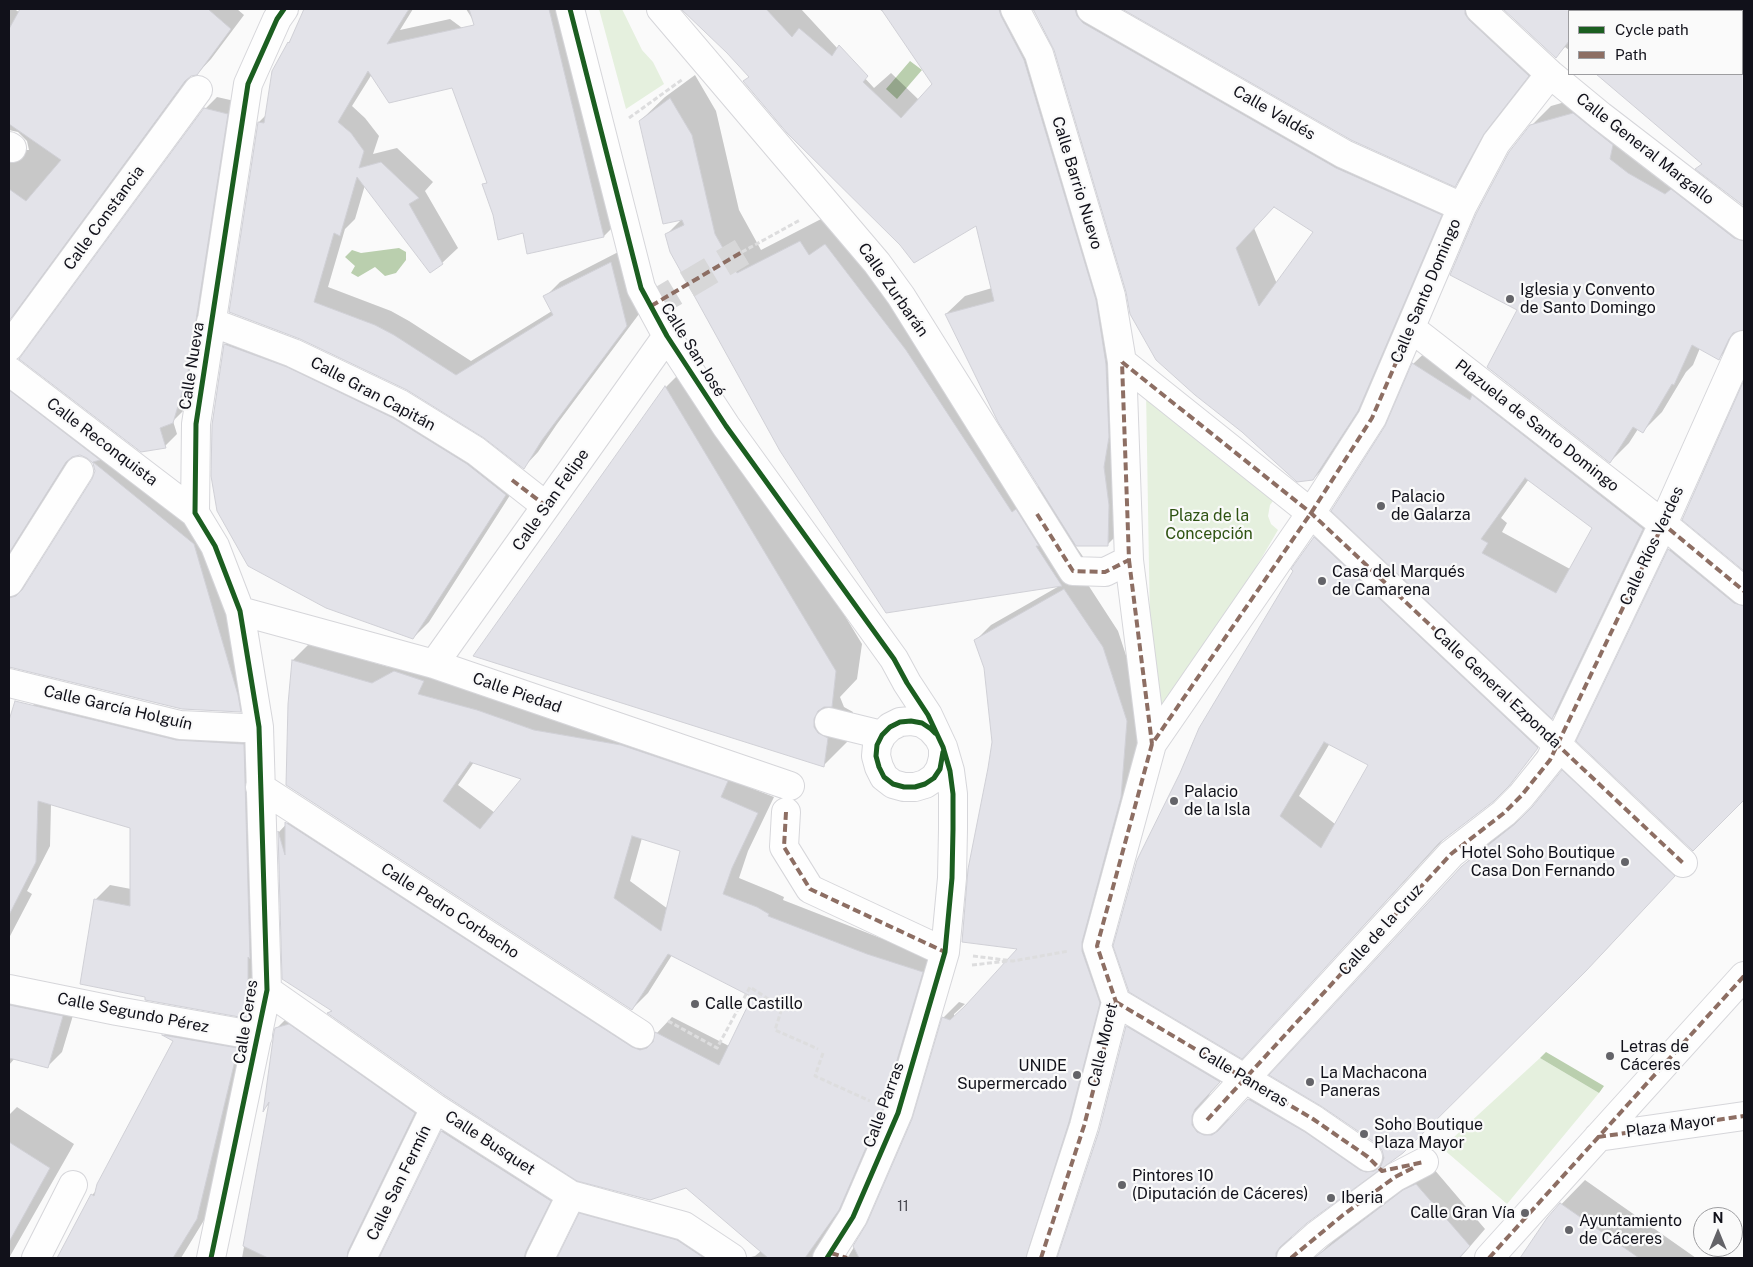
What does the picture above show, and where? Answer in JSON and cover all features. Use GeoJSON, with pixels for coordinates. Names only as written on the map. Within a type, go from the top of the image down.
{"type":"FeatureCollection","features":[{"type":"Feature","properties":{"kind":"street","name":"Calle Nueva"},"geometry":{"type":"LineString","coordinates":[[195,512],[196,424],[248,84],[277,19],[284,9]]}},
{"type":"Feature","properties":{"kind":"street","name":"Calle San José"},"geometry":{"type":"LineString","coordinates":[[570,9],[641,288],[667,336],[726,426],[894,658],[907,683],[928,715],[941,742]]}},
{"type":"Feature","properties":{"kind":"street","name":"Calle Zurbarán"},"geometry":{"type":"LineString","coordinates":[[661,9],[877,263],[901,296],[1073,571],[1117,566]]}},
{"type":"Feature","properties":{"kind":"street","name":"Calle Barrio Nuevo"},"geometry":{"type":"LineString","coordinates":[[1015,9],[1042,63],[1111,296],[1122,362]]}},
{"type":"Feature","properties":{"kind":"street","name":"Calle Valdés"},"geometry":{"type":"LineString","coordinates":[[1091,9],[1344,154],[1462,207]]}},
{"type":"Feature","properties":{"kind":"street","name":"Calle General Margallo"},"geometry":{"type":"LineString","coordinates":[[1480,9],[1550,74],[1601,116],[1744,226]]}},
{"type":"Feature","properties":{"kind":"street","name":"Calle Santo Domingo"},"geometry":{"type":"LineString","coordinates":[[1311,513],[1372,418],[1462,207],[1496,143],[1550,74]]}},
{"type":"Feature","properties":{"kind":"street","name":"Calle Constancia"},"geometry":{"type":"LineString","coordinates":[[9,347],[198,90]]}},
{"type":"Feature","properties":{"kind":"street","name":"Calle Gran Capitán"},"geometry":{"type":"LineString","coordinates":[[212,322],[293,353],[400,404],[476,451],[546,506]]}},
{"type":"Feature","properties":{"kind":"street","name":"Plazuela de Santo Domingo"},"geometry":{"type":"LineString","coordinates":[[1411,328],[1663,524],[1744,591]]}},
{"type":"Feature","properties":{"kind":"street","name":"Calle San Felipe"},"geometry":{"type":"LineString","coordinates":[[434,664],[667,336]]}},
{"type":"Feature","properties":{"kind":"street","name":"Calle Ríos Verdes"},"geometry":{"type":"LineString","coordinates":[[1558,745],[1663,524],[1743,345]]}},
{"type":"Feature","properties":{"kind":"street"},"geometry":{"type":"LineString","coordinates":[[1097,946],[1152,744],[1311,513],[1122,362]]}},
{"type":"Feature","properties":{"kind":"street"},"geometry":{"type":"LineString","coordinates":[[1122,362],[1117,566],[1152,744]]}},
{"type":"Feature","properties":{"kind":"street","name":"Calle Reconquista"},"geometry":{"type":"LineString","coordinates":[[9,371],[195,512]]}},
{"type":"Feature","properties":{"kind":"street"},"geometry":{"type":"LineString","coordinates":[[9,582],[79,471]]}},
{"type":"Feature","properties":{"kind":"street"},"geometry":{"type":"LineString","coordinates":[[195,512],[215,546],[240,611],[259,727]]}},
{"type":"Feature","properties":{"kind":"street","name":"Calle General Ezponda"},"geometry":{"type":"LineString","coordinates":[[1311,513],[1683,863]]}},
{"type":"Feature","properties":{"kind":"street","name":"Calle Piedad"},"geometry":{"type":"LineString","coordinates":[[240,611],[434,664],[532,686],[788,799],[784,846],[810,889],[943,960]]}},
{"type":"Feature","properties":{"kind":"street","name":"Calle García Holguín"},"geometry":{"type":"LineString","coordinates":[[11,687],[180,725],[259,727]]}},
{"type":"Feature","properties":{"kind":"street"},"geometry":{"type":"LineString","coordinates":[[900,722],[922,723],[941,742],[942,764],[934,778],[925,784],[904,787],[893,784],[884,777],[879,767],[879,745],[890,727],[900,722]]}},
{"type":"Feature","properties":{"kind":"street","name":"Calle Ceres"},"geometry":{"type":"LineString","coordinates":[[211,1258],[267,990],[259,727]]}},
{"type":"Feature","properties":{"kind":"street"},"geometry":{"type":"LineString","coordinates":[[829,728],[879,745]]}},
{"type":"Feature","properties":{"kind":"street","name":"Calle Parras"},"geometry":{"type":"LineString","coordinates":[[835,1256],[898,1113],[943,960],[952,878],[953,794],[950,771],[941,742]]}},
{"type":"Feature","properties":{"kind":"street","name":"Calle de la Cruz"},"geometry":{"type":"LineString","coordinates":[[1207,1120],[1451,854],[1504,813],[1521,796],[1550,760],[1558,745]]}},
{"type":"Feature","properties":{"kind":"street","name":"Calle Pedro Corbacho"},"geometry":{"type":"LineString","coordinates":[[260,787],[640,1034]]}},
{"type":"Feature","properties":{"kind":"street","name":"Calle Moret"},"geometry":{"type":"LineString","coordinates":[[1041,1258],[1084,1126],[1116,1002],[1097,946]]}},
{"type":"Feature","properties":{"kind":"street"},"geometry":{"type":"LineString","coordinates":[[1491,1256],[1744,976]]}},
{"type":"Feature","properties":{"kind":"street","name":"Calle Segundo Pérez"},"geometry":{"type":"LineString","coordinates":[[9,989],[116,1011],[258,1036]]}},
{"type":"Feature","properties":{"kind":"street","name":"Calle Busquet"},"geometry":{"type":"LineString","coordinates":[[267,990],[435,1108],[571,1195],[684,1226],[732,1258]]}},
{"type":"Feature","properties":{"kind":"street","name":"Calle Paneras"},"geometry":{"type":"LineString","coordinates":[[1116,1002],[1313,1119],[1368,1156]]}},
{"type":"Feature","properties":{"kind":"street","name":"Calle San Fermín"},"geometry":{"type":"LineString","coordinates":[[362,1258],[435,1108]]}},
{"type":"Feature","properties":{"kind":"street","name":"Plaza Mayor"},"geometry":{"type":"LineString","coordinates":[[1598,1137],[1744,1116]]}},
{"type":"Feature","properties":{"kind":"street"},"geometry":{"type":"LineString","coordinates":[[1291,1258],[1317,1235],[1395,1177],[1424,1162]]}},
{"type":"Feature","properties":{"kind":"street"},"geometry":{"type":"LineString","coordinates":[[36,1258],[73,1185]]}},
{"type":"Feature","properties":{"kind":"street"},"geometry":{"type":"LineString","coordinates":[[540,1258],[571,1195]]}},
{"type":"Feature","properties":{"kind":"path"},"geometry":{"type":"LineString","coordinates":[[602,138],[705,62]]}},
{"type":"Feature","properties":{"kind":"path"},"geometry":{"type":"LineString","coordinates":[[742,252],[827,205]]}},
{"type":"Feature","properties":{"kind":"path"},"geometry":{"type":"LineString","coordinates":[[943,960],[1013,960],[1097,946]]}},
{"type":"Feature","properties":{"kind":"path"},"geometry":{"type":"LineString","coordinates":[[943,960],[1013,960]]}},
{"type":"Feature","properties":{"kind":"path"},"geometry":{"type":"LineString","coordinates":[[640,1034],[652,1012],[717,1048],[750,987],[782,1008],[775,1030],[818,1049]]}},
{"type":"Feature","properties":{"kind":"path"},"geometry":{"type":"LineString","coordinates":[[823,1053],[816,1076],[898,1113]]}},
{"type":"Feature","properties":{"kind":"green space"},"geometry":{"type":"Polygon","coordinates":[[[599,9],[622,9],[642,50],[653,62],[664,84],[626,109],[599,9]]]}},
{"type":"Feature","properties":{"kind":"green space","name":"Plaza de la Concepción"},"geometry":{"type":"Polygon","coordinates":[[[1146,390],[1273,501],[1270,505],[1268,516],[1271,524],[1278,530],[1152,744],[1146,390]]]}},
{"type":"Feature","properties":{"kind":"green space"},"geometry":{"type":"Polygon","coordinates":[[[1540,1058],[1599,1093],[1507,1204],[1442,1148],[1540,1058]]]}},
{"type":"Feature","properties":{"kind":"shaded area"},"geometry":{"type":"Polygon","coordinates":[[[910,61],[922,70],[897,99],[886,89],[910,61]]]}},
{"type":"Feature","properties":{"kind":"shaded area"},"geometry":{"type":"Polygon","coordinates":[[[399,248],[406,252],[406,260],[396,273],[385,276],[375,267],[358,277],[351,273],[355,266],[345,257],[352,250],[361,253],[399,248]]]}},
{"type":"Feature","properties":{"kind":"shaded area"},"geometry":{"type":"Polygon","coordinates":[[[1546,1052],[1604,1086],[1599,1093],[1540,1058],[1546,1052]]]}},
{"type":"Feature","properties":{"kind":"building"},"geometry":{"type":"Polygon","coordinates":[[[20,9],[208,9],[231,29],[197,75],[191,76],[185,81],[9,321],[9,189],[26,201],[61,160],[9,124],[9,29],[20,9]]]}},
{"type":"Feature","properties":{"kind":"building"},"geometry":{"type":"Polygon","coordinates":[[[304,9],[409,9],[387,44],[474,25],[469,9],[549,9],[604,237],[527,254],[523,233],[498,240],[493,215],[482,184],[487,183],[452,88],[389,103],[368,71],[338,122],[351,133],[364,151],[359,168],[381,162],[419,198],[409,204],[443,264],[430,273],[357,177],[340,236],[334,233],[314,302],[375,325],[456,375],[553,315],[543,296],[611,262],[627,326],[542,440],[524,469],[484,438],[407,390],[300,339],[229,312],[258,122],[264,123],[272,71],[289,43],[304,9]]]}},
{"type":"Feature","properties":{"kind":"building"},"geometry":{"type":"Polygon","coordinates":[[[681,9],[766,9],[792,37],[799,28],[832,56],[839,45],[868,76],[863,82],[901,118],[932,84],[881,9],[999,9],[1024,60],[1096,300],[1106,364],[1109,437],[1104,467],[1109,505],[1108,546],[1076,546],[998,422],[945,314],[994,301],[976,226],[914,263],[900,245],[787,133],[743,81],[749,77],[681,9]]]}},
{"type":"Feature","properties":{"kind":"building"},"geometry":{"type":"Polygon","coordinates":[[[1033,9],[1075,9],[1077,16],[1083,23],[1336,168],[1442,215],[1358,411],[1313,480],[1297,482],[1242,432],[1195,395],[1156,360],[1130,314],[1126,292],[1054,50],[1033,9]],[[1274,207],[1236,248],[1259,306],[1313,232],[1274,207]]]}},
{"type":"Feature","properties":{"kind":"building"},"geometry":{"type":"Polygon","coordinates":[[[1122,9],[1465,9],[1465,14],[1469,20],[1529,76],[1484,134],[1455,187],[1351,140],[1122,9]]]}},
{"type":"Feature","properties":{"kind":"building"},"geometry":{"type":"Polygon","coordinates":[[[1503,9],[1569,9],[1568,42],[1556,58],[1503,9]]]}},
{"type":"Feature","properties":{"kind":"building"},"geometry":{"type":"Polygon","coordinates":[[[1744,74],[1744,206],[1695,169],[1702,164],[1597,75],[1744,74]]]}},
{"type":"Feature","properties":{"kind":"building"},"geometry":{"type":"Polygon","coordinates":[[[670,98],[692,135],[715,234],[737,273],[800,241],[809,255],[825,244],[906,350],[1012,512],[1016,509],[1039,546],[1036,546],[1062,586],[886,613],[780,451],[670,252],[665,234],[684,225],[682,220],[663,224],[639,121],[670,98]]]}},
{"type":"Feature","properties":{"kind":"building"},"geometry":{"type":"Polygon","coordinates":[[[204,108],[228,114],[188,372],[173,423],[160,428],[166,448],[141,452],[19,359],[204,108]]]}},
{"type":"Feature","properties":{"kind":"building"},"geometry":{"type":"Polygon","coordinates":[[[1573,113],[1613,145],[1610,159],[1628,173],[1665,194],[1671,189],[1734,238],[1744,241],[1744,330],[1733,333],[1719,360],[1692,345],[1674,385],[1672,384],[1643,433],[1633,427],[1610,463],[1487,367],[1517,310],[1450,275],[1476,214],[1509,152],[1530,125],[1573,113]]]}},
{"type":"Feature","properties":{"kind":"building"},"geometry":{"type":"Polygon","coordinates":[[[224,344],[287,367],[393,418],[467,464],[506,495],[413,639],[326,608],[248,566],[217,511],[211,476],[212,425],[224,344]]]}},
{"type":"Feature","properties":{"kind":"building"},"geometry":{"type":"Polygon","coordinates":[[[1412,363],[1470,400],[1472,395],[1643,529],[1552,719],[1331,511],[1385,426],[1412,363]],[[1525,478],[1481,539],[1488,543],[1482,553],[1556,593],[1592,528],[1525,478]]]}},
{"type":"Feature","properties":{"kind":"building"},"geometry":{"type":"Polygon","coordinates":[[[1744,380],[1744,571],[1682,520],[1744,380]]]}},
{"type":"Feature","properties":{"kind":"building"},"geometry":{"type":"Polygon","coordinates":[[[665,386],[836,671],[832,707],[824,707],[818,711],[814,719],[814,727],[818,733],[828,738],[824,767],[473,656],[665,386]]]}},
{"type":"Feature","properties":{"kind":"building"},"geometry":{"type":"Polygon","coordinates":[[[9,390],[100,460],[93,462],[194,544],[238,695],[241,712],[182,709],[9,667],[9,598],[16,596],[22,590],[92,479],[95,471],[93,463],[80,455],[72,457],[66,462],[9,553],[9,390]]]}},
{"type":"Feature","properties":{"kind":"building"},"geometry":{"type":"Polygon","coordinates":[[[1314,537],[1538,748],[1509,786],[1494,801],[1439,843],[1242,1059],[1129,992],[1113,946],[1137,860],[1180,773],[1199,728],[1293,571],[1291,569],[1314,537]],[[1324,742],[1280,816],[1321,848],[1368,765],[1324,742]]]}},
{"type":"Feature","properties":{"kind":"building"},"geometry":{"type":"Polygon","coordinates":[[[1668,549],[1734,603],[1744,606],[1744,800],[1693,851],[1576,741],[1668,549]]]}},
{"type":"Feature","properties":{"kind":"building"},"geometry":{"type":"Polygon","coordinates":[[[1064,589],[1103,647],[1127,721],[1121,797],[1082,942],[1082,951],[1100,1003],[1069,1122],[1026,1258],[859,1258],[853,1246],[867,1223],[912,1119],[942,1017],[950,1020],[1017,949],[962,942],[968,869],[992,742],[984,668],[974,640],[1064,589]]]}},
{"type":"Feature","properties":{"kind":"building"},"geometry":{"type":"Polygon","coordinates":[[[292,660],[372,683],[394,671],[424,681],[418,694],[477,710],[534,730],[621,745],[728,781],[721,797],[758,813],[732,868],[723,894],[757,907],[769,914],[768,916],[867,954],[923,972],[883,1108],[839,1210],[805,1258],[768,1258],[686,1188],[650,1200],[577,1181],[444,1095],[327,1013],[332,1011],[282,979],[278,831],[285,855],[285,822],[632,1047],[640,1050],[647,1048],[653,1042],[655,1032],[719,1065],[752,997],[668,954],[632,1010],[286,785],[288,704],[292,660]],[[470,762],[443,801],[480,829],[521,779],[470,762]],[[632,836],[614,898],[661,931],[680,851],[632,836]]]}},
{"type":"Feature","properties":{"kind":"building"},"geometry":{"type":"Polygon","coordinates":[[[15,701],[176,740],[244,744],[250,959],[248,957],[248,1004],[245,1018],[145,1000],[145,997],[80,984],[94,899],[130,906],[130,828],[38,801],[36,862],[9,915],[9,720],[15,701]]]}},
{"type":"Feature","properties":{"kind":"building"},"geometry":{"type":"Polygon","coordinates":[[[1562,770],[1675,876],[1586,971],[1403,1153],[1307,1223],[1280,1247],[1276,1253],[1276,1258],[1057,1258],[1099,1131],[1126,1026],[1220,1082],[1195,1109],[1192,1116],[1192,1125],[1197,1132],[1204,1135],[1212,1135],[1248,1099],[1305,1132],[1360,1170],[1366,1172],[1374,1171],[1381,1166],[1384,1158],[1382,1150],[1377,1144],[1321,1106],[1269,1075],[1462,866],[1515,824],[1533,806],[1562,770]]]}},
{"type":"Feature","properties":{"kind":"building"},"geometry":{"type":"Polygon","coordinates":[[[9,1005],[63,1016],[48,1068],[9,1058],[9,1005]]]}},
{"type":"Feature","properties":{"kind":"building"},"geometry":{"type":"Polygon","coordinates":[[[289,1024],[415,1113],[348,1251],[347,1258],[268,1258],[243,1246],[269,1102],[263,1112],[274,1032],[275,1028],[289,1024]]]}},
{"type":"Feature","properties":{"kind":"building"},"geometry":{"type":"Polygon","coordinates":[[[162,1035],[238,1048],[197,1219],[173,1258],[57,1258],[91,1194],[94,1196],[97,1184],[173,1041],[162,1035]]]}},
{"type":"Feature","properties":{"kind":"building"},"geometry":{"type":"Polygon","coordinates":[[[441,1131],[551,1201],[524,1258],[379,1258],[441,1131]]]}},
{"type":"Feature","properties":{"kind":"building"},"geometry":{"type":"Polygon","coordinates":[[[9,1142],[50,1168],[9,1242],[9,1142]]]}},
{"type":"Feature","properties":{"kind":"building"},"geometry":{"type":"Polygon","coordinates":[[[1416,1184],[1470,1246],[1459,1258],[1314,1258],[1403,1190],[1416,1184]]]}},
{"type":"Feature","properties":{"kind":"building","name":"Ayuntamiento de Cáceres"},"geometry":{"type":"Polygon","coordinates":[[[1560,1203],[1639,1258],[1520,1258],[1547,1218],[1560,1203]]]}},
{"type":"Feature","properties":{"kind":"building"},"geometry":{"type":"Polygon","coordinates":[[[579,1213],[677,1240],[704,1258],[557,1258],[579,1213]]]}},
{"type":"Feature","properties":{"kind":"tunnel"},"geometry":{"type":"LineString","coordinates":[[651,306],[742,252]]}},
{"type":"Feature","properties":{"kind":"marked path"},"geometry":{"type":"LineString","coordinates":[[651,306],[742,252]]}},
{"type":"Feature","properties":{"kind":"marked path"},"geometry":{"type":"LineString","coordinates":[[1041,1258],[1084,1126],[1116,1002],[1097,946],[1152,744],[1311,513],[1372,418],[1411,328]]}},
{"type":"Feature","properties":{"kind":"marked path"},"geometry":{"type":"LineString","coordinates":[[1122,362],[1311,513],[1683,863]]}},
{"type":"Feature","properties":{"kind":"marked path"},"geometry":{"type":"LineString","coordinates":[[1037,514],[1073,571],[1105,572],[1129,560],[1122,362]]}},
{"type":"Feature","properties":{"kind":"marked path"},"geometry":{"type":"LineString","coordinates":[[512,480],[546,506]]}},
{"type":"Feature","properties":{"kind":"marked path"},"geometry":{"type":"LineString","coordinates":[[1207,1120],[1451,854],[1504,813],[1521,796],[1550,760],[1663,524],[1744,591]]}},
{"type":"Feature","properties":{"kind":"marked path"},"geometry":{"type":"LineString","coordinates":[[1129,560],[1152,744]]}},
{"type":"Feature","properties":{"kind":"marked path"},"geometry":{"type":"LineString","coordinates":[[786,812],[784,847],[810,889],[945,952]]}},
{"type":"Feature","properties":{"kind":"marked path"},"geometry":{"type":"LineString","coordinates":[[1489,1258],[1744,976]]}},
{"type":"Feature","properties":{"kind":"marked path"},"geometry":{"type":"LineString","coordinates":[[1116,1002],[1313,1119],[1368,1157],[1382,1171],[1424,1162]]}},
{"type":"Feature","properties":{"kind":"marked path"},"geometry":{"type":"LineString","coordinates":[[1598,1137],[1744,1116]]}},
{"type":"Feature","properties":{"kind":"marked path"},"geometry":{"type":"LineString","coordinates":[[1291,1258],[1343,1215],[1395,1177],[1413,1168]]}},
{"type":"Feature","properties":{"kind":"marked path"},"geometry":{"type":"LineString","coordinates":[[831,1253],[847,1258]]}},
{"type":"Feature","properties":{"kind":"cycle path"},"geometry":{"type":"LineString","coordinates":[[211,1258],[267,990],[259,727],[240,611],[215,546],[195,513],[196,424],[248,84],[277,19],[284,9]]}},
{"type":"Feature","properties":{"kind":"cycle path"},"geometry":{"type":"LineString","coordinates":[[570,9],[641,288],[667,336],[726,426],[894,659],[928,715],[943,747],[950,771],[953,794],[952,878],[945,952],[898,1113],[853,1217],[827,1258]]}},
{"type":"Feature","properties":{"kind":"cycle path"},"geometry":{"type":"LineString","coordinates":[[935,733],[922,723],[911,721],[900,722],[890,727],[882,735],[877,745],[876,756],[879,767],[884,777],[893,784],[915,787],[925,784],[934,778],[940,769],[943,752]]}},
{"type":"Feature","properties":{"kind":"place","name":"Iglesia y Convento de Santo Domingo"},"geometry":{"type":"Point","coordinates":[1510,299]}},
{"type":"Feature","properties":{"kind":"place","name":"Palacio de Galarza"},"geometry":{"type":"Point","coordinates":[1381,506]}},
{"type":"Feature","properties":{"kind":"place","name":"Casa del Marqués de Camarena"},"geometry":{"type":"Point","coordinates":[1322,581]}},
{"type":"Feature","properties":{"kind":"place","name":"Palacio de la Isla"},"geometry":{"type":"Point","coordinates":[1174,801]}},
{"type":"Feature","properties":{"kind":"place","name":"Hotel Soho Boutique Casa Don Fernando"},"geometry":{"type":"Point","coordinates":[1625,862]}},
{"type":"Feature","properties":{"kind":"place","name":"Calle Castillo"},"geometry":{"type":"Point","coordinates":[695,1004]}},
{"type":"Feature","properties":{"kind":"place","name":"Letras de Cáceres"},"geometry":{"type":"Point","coordinates":[1610,1056]}},
{"type":"Feature","properties":{"kind":"place","name":"UNIDE Supermercado"},"geometry":{"type":"Point","coordinates":[1077,1075]}},
{"type":"Feature","properties":{"kind":"place","name":"La Machacona Paneras"},"geometry":{"type":"Point","coordinates":[1310,1082]}},
{"type":"Feature","properties":{"kind":"place","name":"Soho Boutique Plaza Mayor"},"geometry":{"type":"Point","coordinates":[1364,1134]}},
{"type":"Feature","properties":{"kind":"place","name":"Pintores 10 (Diputación de Cáceres)"},"geometry":{"type":"Point","coordinates":[1122,1185]}},
{"type":"Feature","properties":{"kind":"place","name":"Iberia"},"geometry":{"type":"Point","coordinates":[1331,1198]}},
{"type":"Feature","properties":{"kind":"place","name":"Calle Gran Vía"},"geometry":{"type":"Point","coordinates":[1525,1213]}},
{"type":"Feature","properties":{"kind":"place","name":"Ayuntamiento de Cáceres"},"geometry":{"type":"Point","coordinates":[1569,1230]}}]}
